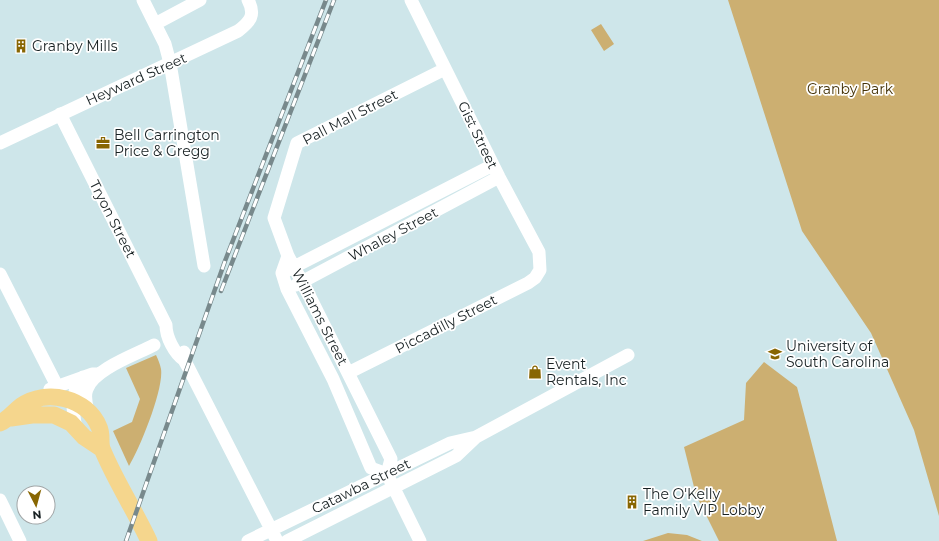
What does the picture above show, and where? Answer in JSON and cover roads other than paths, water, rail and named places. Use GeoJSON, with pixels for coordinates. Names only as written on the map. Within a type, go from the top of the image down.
{"type":"FeatureCollection","features":[{"type":"Feature","properties":{"kind":"main road"},"geometry":{"type":"LineString","coordinates":[[5,420],[21,406],[35,400],[51,396],[72,401],[88,411],[100,429],[102,449],[149,541]]}},
{"type":"Feature","properties":{"kind":"main road"},"geometry":{"type":"LineString","coordinates":[[5,420],[32,415],[54,415],[76,428],[84,437],[102,449]]}},
{"type":"Feature","properties":{"kind":"street"},"geometry":{"type":"LineString","coordinates":[[144,0],[170,63],[204,266]]}},
{"type":"Feature","properties":{"kind":"street"},"geometry":{"type":"LineString","coordinates":[[155,24],[200,0]]}},
{"type":"Feature","properties":{"kind":"street","name":"Heyward Street"},"geometry":{"type":"LineString","coordinates":[[0,143],[214,43],[249,24],[252,16],[248,0]]}},
{"type":"Feature","properties":{"kind":"street","name":"Gist Street"},"geometry":{"type":"LineString","coordinates":[[411,0],[498,177],[538,252],[540,270]]}},
{"type":"Feature","properties":{"kind":"street","name":"Pall Mall Street"},"geometry":{"type":"LineString","coordinates":[[291,261],[274,218],[297,143],[445,69]]}},
{"type":"Feature","properties":{"kind":"street","name":"Tryon Street"},"geometry":{"type":"LineString","coordinates":[[60,114],[166,324],[173,327],[184,352],[184,360],[275,535]]}},
{"type":"Feature","properties":{"kind":"street","name":"Whaley Street"},"geometry":{"type":"LineString","coordinates":[[291,261],[493,165]]}},
{"type":"Feature","properties":{"kind":"street","name":"Whaley Street"},"geometry":{"type":"LineString","coordinates":[[287,289],[303,282],[498,177]]}},
{"type":"Feature","properties":{"kind":"street","name":"Williams Street"},"geometry":{"type":"LineString","coordinates":[[291,261],[303,282],[391,459],[386,474],[370,468],[333,379],[287,289],[282,273],[291,261]]}},
{"type":"Feature","properties":{"kind":"street","name":"Piccadilly Street"},"geometry":{"type":"LineString","coordinates":[[348,373],[528,283],[535,278],[540,270]]}},
{"type":"Feature","properties":{"kind":"street"},"geometry":{"type":"LineString","coordinates":[[0,274],[56,386]]}},
{"type":"Feature","properties":{"kind":"street"},"geometry":{"type":"LineString","coordinates":[[35,400],[56,386],[83,376],[97,374],[154,345]]}},
{"type":"Feature","properties":{"kind":"street","name":"Catawba Street"},"geometry":{"type":"LineString","coordinates":[[287,541],[456,456],[476,437],[628,355]]}},
{"type":"Feature","properties":{"kind":"street"},"geometry":{"type":"LineString","coordinates":[[88,411],[86,401],[87,389],[97,374]]}},
{"type":"Feature","properties":{"kind":"street"},"geometry":{"type":"LineString","coordinates":[[76,428],[72,401],[75,391],[83,376]]}},
{"type":"Feature","properties":{"kind":"street","name":"Catawba Street"},"geometry":{"type":"LineString","coordinates":[[248,541],[275,535],[386,474],[450,443],[476,437]]}},
{"type":"Feature","properties":{"kind":"street"},"geometry":{"type":"LineString","coordinates":[[386,474],[420,541]]}},
{"type":"Feature","properties":{"kind":"street"},"geometry":{"type":"LineString","coordinates":[[0,500],[20,541]]}},
{"type":"Feature","properties":{"kind":"railway"},"geometry":{"type":"LineString","coordinates":[[126,541],[225,261],[326,0]]}},
{"type":"Feature","properties":{"kind":"railway"},"geometry":{"type":"LineString","coordinates":[[221,291],[334,0]]}},
{"type":"Feature","properties":{"kind":"place","name":"Granby Mills"},"geometry":{"type":"Point","coordinates":[21,46]}},
{"type":"Feature","properties":{"kind":"place","name":"Bell Carrington Price & Gregg"},"geometry":{"type":"Point","coordinates":[103,143]}},
{"type":"Feature","properties":{"kind":"place","name":"University of South Carolina"},"geometry":{"type":"Point","coordinates":[775,354]}},
{"type":"Feature","properties":{"kind":"place","name":"Event Rentals, Inc"},"geometry":{"type":"Point","coordinates":[535,372]}},
{"type":"Feature","properties":{"kind":"place","name":"The O'Kelly Family VIP Lobby"},"geometry":{"type":"Point","coordinates":[632,502]}},
{"type":"Feature","properties":{"kind":"park label","name":"Granby Park"},"geometry":{"type":"Point","coordinates":[850,89]}}]}
